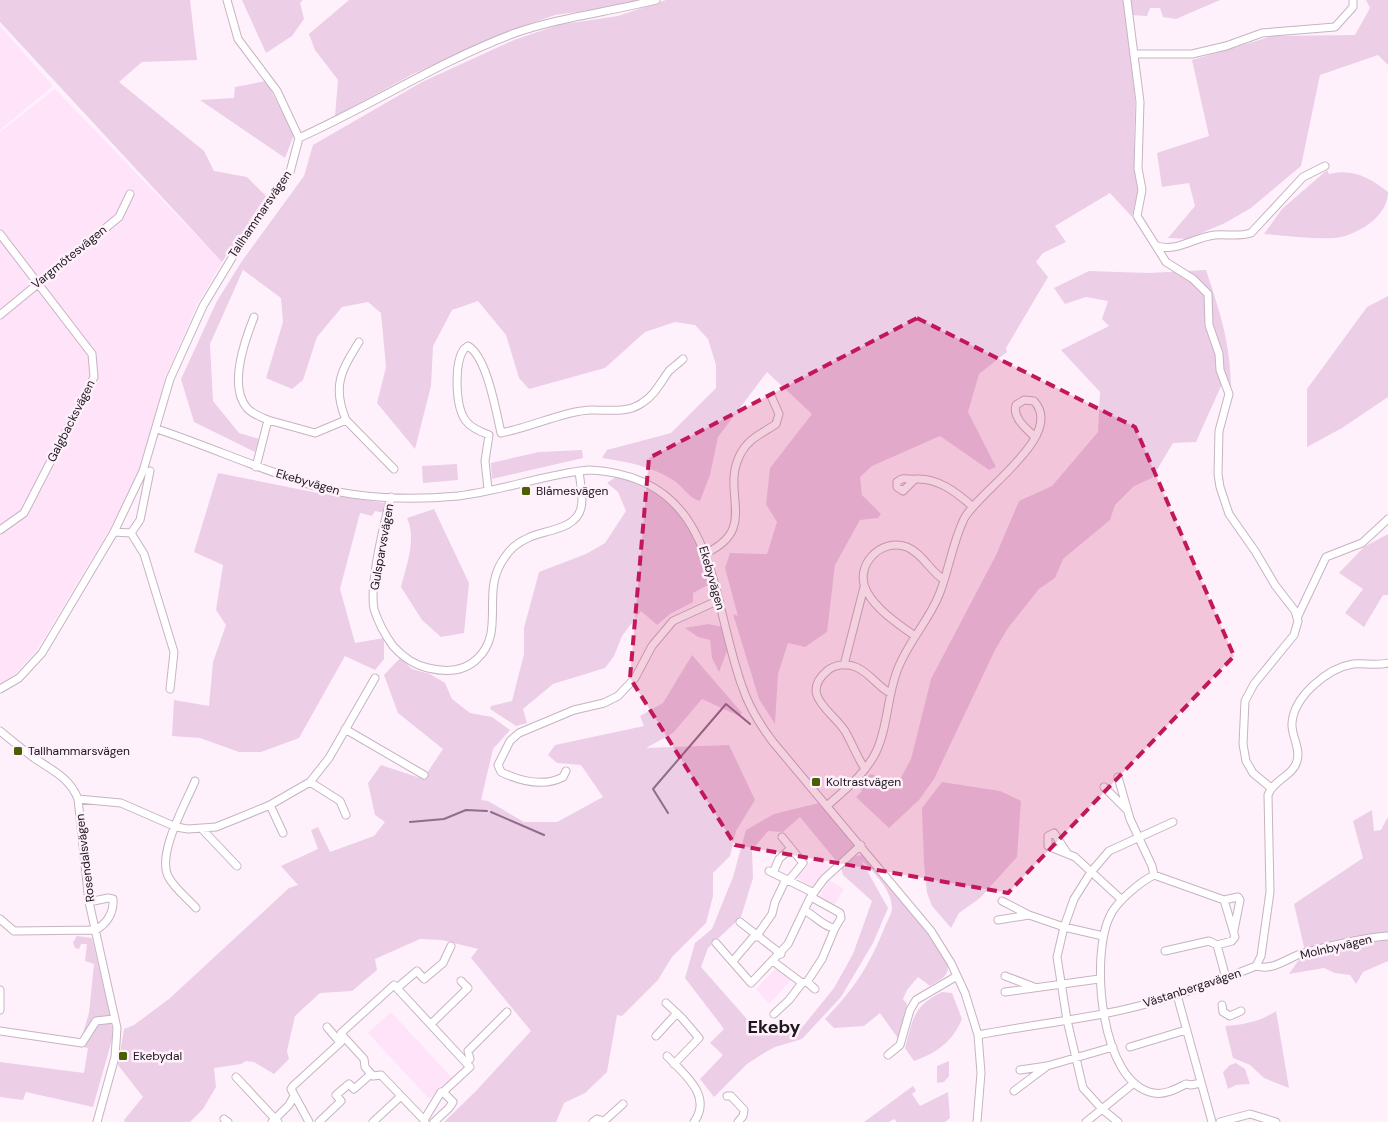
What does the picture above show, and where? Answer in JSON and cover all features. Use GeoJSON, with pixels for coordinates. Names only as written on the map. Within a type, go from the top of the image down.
{"type":"FeatureCollection","features":[{"type":"Feature","properties":{"kind":"street"},"geometry":{"type":"LineString","coordinates":[[227,0],[238,39],[277,91],[299,138],[329,125],[417,78],[514,34],[555,20],[618,10],[656,0]]}},
{"type":"Feature","properties":{"kind":"street"},"geometry":{"type":"LineString","coordinates":[[1127,0],[1139,95],[1138,168],[1142,190],[1137,216],[1166,262],[1193,279],[1208,294],[1209,325],[1219,354],[1220,370],[1229,394],[1219,431],[1218,474],[1221,493],[1232,518],[1255,551],[1275,585],[1295,611],[1297,618],[1298,626],[1294,635],[1254,684],[1245,701],[1243,744],[1246,762],[1253,772],[1270,788],[1297,764],[1299,755],[1292,724],[1297,708],[1304,696],[1321,680],[1337,669],[1353,664],[1388,663]]}},
{"type":"Feature","properties":{"kind":"street"},"geometry":{"type":"LineString","coordinates":[[1134,54],[1192,54],[1226,46],[1262,33],[1335,27],[1353,7],[1353,0]]}},
{"type":"Feature","properties":{"kind":"street","name":"Tallhammarsvägen"},"geometry":{"type":"LineString","coordinates":[[0,689],[19,678],[42,653],[114,532],[143,471],[170,380],[203,306],[247,233],[290,172],[299,138]]}},
{"type":"Feature","properties":{"kind":"street"},"geometry":{"type":"LineString","coordinates":[[1157,246],[1168,249],[1215,235],[1241,237],[1251,233],[1303,177],[1325,166]]}},
{"type":"Feature","properties":{"kind":"street","name":"Vargmötesvägen"},"geometry":{"type":"LineString","coordinates":[[0,314],[119,217],[130,194]]}},
{"type":"Feature","properties":{"kind":"street","name":"Galgbacksvägen"},"geometry":{"type":"LineString","coordinates":[[0,234],[36,284],[92,354],[94,377],[24,513],[0,530]]}},
{"type":"Feature","properties":{"kind":"street"},"geometry":{"type":"LineString","coordinates":[[254,317],[242,348],[240,393],[247,408],[268,420],[315,433],[346,420]]}},
{"type":"Feature","properties":{"kind":"street"},"geometry":{"type":"LineString","coordinates":[[359,342],[348,361],[340,381],[339,398],[346,420],[390,467]]}},
{"type":"Feature","properties":{"kind":"street"},"geometry":{"type":"LineString","coordinates":[[502,433],[482,362],[477,354],[468,346],[461,353],[458,368],[458,391],[461,412],[472,427],[489,435],[502,433],[526,428],[577,411],[610,411],[628,409],[641,404],[653,395],[669,371],[683,359]]}},
{"type":"Feature","properties":{"kind":"street"},"geometry":{"type":"LineString","coordinates":[[706,553],[724,542],[733,529],[737,511],[734,489],[736,464],[746,445],[757,435],[776,424],[779,414],[772,398]]}},
{"type":"Feature","properties":{"kind":"street"},"geometry":{"type":"LineString","coordinates":[[828,805],[865,769],[877,750],[890,693],[901,661],[933,608],[944,580],[954,540],[972,506],[1024,455],[1036,437],[1039,410],[1034,401],[1024,400],[1016,406],[1015,412],[1018,419],[1036,437]]}},
{"type":"Feature","properties":{"kind":"street"},"geometry":{"type":"LineString","coordinates":[[256,467],[268,420]]}},
{"type":"Feature","properties":{"kind":"street","name":"Ekebyvägen"},"geometry":{"type":"LineString","coordinates":[[157,429],[256,467],[319,487],[345,492],[391,497],[459,496],[579,471],[610,471],[623,474],[659,490],[680,508],[691,522],[706,553],[740,679],[756,717],[773,742],[828,805],[931,931],[957,976],[968,1002],[978,1036],[981,1073],[977,1122]]}},
{"type":"Feature","properties":{"kind":"street"},"geometry":{"type":"LineString","coordinates":[[488,490],[485,461],[489,435]]}},
{"type":"Feature","properties":{"kind":"street"},"geometry":{"type":"LineString","coordinates":[[131,533],[140,520],[150,471]]}},
{"type":"Feature","properties":{"kind":"street","name":"Gulsparvsvägen"},"geometry":{"type":"LineString","coordinates":[[391,497],[374,588],[376,614],[385,635],[406,658],[425,668],[452,671],[474,662],[488,646],[492,630],[493,582],[505,556],[517,544],[527,538],[568,524],[580,514],[582,503],[579,471]]}},
{"type":"Feature","properties":{"kind":"street"},"geometry":{"type":"LineString","coordinates":[[914,480],[927,479],[946,486],[972,506]]}},
{"type":"Feature","properties":{"kind":"street"},"geometry":{"type":"LineString","coordinates":[[1297,618],[1326,557],[1362,543],[1388,519]]}},
{"type":"Feature","properties":{"kind":"street"},"geometry":{"type":"LineString","coordinates":[[114,532],[131,533]]}},
{"type":"Feature","properties":{"kind":"street"},"geometry":{"type":"LineString","coordinates":[[131,533],[144,554],[174,652],[170,689]]}},
{"type":"Feature","properties":{"kind":"street"},"geometry":{"type":"LineString","coordinates":[[844,665],[864,587],[864,572],[874,553],[884,546],[895,545],[913,550],[944,580]]}},
{"type":"Feature","properties":{"kind":"street"},"geometry":{"type":"LineString","coordinates":[[864,587],[889,617],[915,636]]}},
{"type":"Feature","properties":{"kind":"street"},"geometry":{"type":"LineString","coordinates":[[566,771],[564,777],[551,782],[530,782],[501,772],[498,765],[510,741],[519,733],[574,710],[604,704],[618,696],[635,678],[652,646],[673,621],[719,600]]}},
{"type":"Feature","properties":{"kind":"street"},"geometry":{"type":"LineString","coordinates":[[865,769],[847,735],[820,703],[816,693],[817,682],[829,669],[844,665],[865,672],[890,693]]}},
{"type":"Feature","properties":{"kind":"street"},"geometry":{"type":"LineString","coordinates":[[78,799],[121,803],[176,826],[202,829],[216,827],[270,804],[310,782],[329,758],[375,678]]}},
{"type":"Feature","properties":{"kind":"street"},"geometry":{"type":"LineString","coordinates":[[345,729],[424,774]]}},
{"type":"Feature","properties":{"kind":"street","name":"Rosendalsvägen"},"geometry":{"type":"LineString","coordinates":[[0,731],[34,758],[58,773],[75,789],[78,799],[89,902],[114,1019],[117,1044],[97,1122]]}},
{"type":"Feature","properties":{"kind":"street"},"geometry":{"type":"LineString","coordinates":[[1118,777],[1126,809],[1152,866],[1154,875]]}},
{"type":"Feature","properties":{"kind":"street"},"geometry":{"type":"LineString","coordinates":[[195,781],[176,826],[164,865],[168,877],[196,908]]}},
{"type":"Feature","properties":{"kind":"street"},"geometry":{"type":"LineString","coordinates":[[310,782],[340,801],[346,815]]}},
{"type":"Feature","properties":{"kind":"street"},"geometry":{"type":"LineString","coordinates":[[1104,787],[1126,809]]}},
{"type":"Feature","properties":{"kind":"street","name":"Västanbergavägen"},"geometry":{"type":"LineString","coordinates":[[978,1036],[1104,1014],[1177,995],[1256,966],[1261,956],[1270,892],[1267,803],[1270,788]]}},
{"type":"Feature","properties":{"kind":"street"},"geometry":{"type":"LineString","coordinates":[[270,804],[283,833]]}},
{"type":"Feature","properties":{"kind":"street"},"geometry":{"type":"LineString","coordinates":[[1118,1122],[1102,1109],[1083,1088],[1067,1020],[1057,957],[1064,927],[1074,899],[1091,872],[1109,851],[1173,822]]}},
{"type":"Feature","properties":{"kind":"street"},"geometry":{"type":"LineString","coordinates":[[202,829],[237,866]]}},
{"type":"Feature","properties":{"kind":"street"},"geometry":{"type":"LineString","coordinates":[[733,961],[756,936],[772,914],[775,902],[787,880],[803,863],[782,837]]}},
{"type":"Feature","properties":{"kind":"street"},"geometry":{"type":"LineString","coordinates":[[716,943],[751,983],[781,954],[796,932],[804,910],[824,879],[861,845]]}},
{"type":"Feature","properties":{"kind":"street"},"geometry":{"type":"LineString","coordinates":[[774,1014],[794,995],[822,959],[841,918],[840,913],[813,895],[771,872],[779,858],[791,848]]}},
{"type":"Feature","properties":{"kind":"street"},"geometry":{"type":"LineString","coordinates":[[1067,853],[1122,900]]}},
{"type":"Feature","properties":{"kind":"street"},"geometry":{"type":"LineString","coordinates":[[1154,875],[1224,900],[1233,897],[1240,900],[1234,940],[1217,945],[1207,941],[1165,952]]}},
{"type":"Feature","properties":{"kind":"street"},"geometry":{"type":"LineString","coordinates":[[1154,875],[1122,900],[1110,916],[1103,936],[1099,979],[1104,1014],[1113,1047],[1121,1067],[1134,1083],[1154,1093],[1167,1093],[1186,1084],[1191,1086],[1201,1083]]}},
{"type":"Feature","properties":{"kind":"street"},"geometry":{"type":"LineString","coordinates":[[0,919],[14,930],[96,930],[106,924],[113,908],[113,899],[108,898],[89,902]]}},
{"type":"Feature","properties":{"kind":"street"},"geometry":{"type":"LineString","coordinates":[[1224,900],[1234,930]]}},
{"type":"Feature","properties":{"kind":"street"},"geometry":{"type":"LineString","coordinates":[[1002,901],[1029,915],[1064,927],[1103,936]]}},
{"type":"Feature","properties":{"kind":"street"},"geometry":{"type":"LineString","coordinates":[[804,910],[827,926],[836,928]]}},
{"type":"Feature","properties":{"kind":"street"},"geometry":{"type":"LineString","coordinates":[[998,920],[1029,915]]}},
{"type":"Feature","properties":{"kind":"street"},"geometry":{"type":"LineString","coordinates":[[740,922],[781,954]]}},
{"type":"Feature","properties":{"kind":"street","name":"Molnbyvägen"},"geometry":{"type":"LineString","coordinates":[[1256,966],[1267,968],[1306,953],[1365,939],[1388,936]]}},
{"type":"Feature","properties":{"kind":"street"},"geometry":{"type":"LineString","coordinates":[[1217,945],[1226,978]]}},
{"type":"Feature","properties":{"kind":"street"},"geometry":{"type":"LineString","coordinates":[[397,988],[417,971],[424,979],[443,963],[451,946]]}},
{"type":"Feature","properties":{"kind":"street"},"geometry":{"type":"LineString","coordinates":[[774,962],[815,989]]}},
{"type":"Feature","properties":{"kind":"street"},"geometry":{"type":"LineString","coordinates":[[888,1055],[900,1045],[910,1010],[916,1000],[957,976]]}},
{"type":"Feature","properties":{"kind":"street"},"geometry":{"type":"LineString","coordinates":[[1005,976],[1034,987]]}},
{"type":"Feature","properties":{"kind":"street"},"geometry":{"type":"LineString","coordinates":[[1005,992],[1099,979]]}},
{"type":"Feature","properties":{"kind":"street"},"geometry":{"type":"LineString","coordinates":[[431,1024],[468,988],[461,981]]}},
{"type":"Feature","properties":{"kind":"street"},"geometry":{"type":"LineString","coordinates":[[309,1122],[291,1089],[341,1042],[341,1038],[341,1033],[394,985],[470,1067],[442,1092],[424,1121],[381,1075],[375,1077],[371,1074],[365,1068],[364,1059],[341,1038],[327,1027]]}},
{"type":"Feature","properties":{"kind":"street"},"geometry":{"type":"LineString","coordinates":[[0,990],[0,1010]]}},
{"type":"Feature","properties":{"kind":"street"},"geometry":{"type":"LineString","coordinates":[[1177,995],[1212,1122]]}},
{"type":"Feature","properties":{"kind":"street"},"geometry":{"type":"LineString","coordinates":[[666,1003],[698,1034],[699,1038],[674,1064]]}},
{"type":"Feature","properties":{"kind":"street"},"geometry":{"type":"LineString","coordinates":[[1222,1005],[1223,1012],[1230,1016],[1241,1010]]}},
{"type":"Feature","properties":{"kind":"street"},"geometry":{"type":"LineString","coordinates":[[466,1062],[470,1059],[468,1051],[507,1012]]}},
{"type":"Feature","properties":{"kind":"street"},"geometry":{"type":"LineString","coordinates":[[656,1036],[677,1013]]}},
{"type":"Feature","properties":{"kind":"street"},"geometry":{"type":"LineString","coordinates":[[0,1031],[82,1042],[96,1021],[114,1019]]}},
{"type":"Feature","properties":{"kind":"street"},"geometry":{"type":"LineString","coordinates":[[1130,1047],[1186,1030]]}},
{"type":"Feature","properties":{"kind":"street"},"geometry":{"type":"LineString","coordinates":[[1020,1070],[1047,1066],[1113,1047]]}},
{"type":"Feature","properties":{"kind":"street"},"geometry":{"type":"LineString","coordinates":[[667,1056],[698,1092],[701,1103],[700,1112],[694,1122]]}},
{"type":"Feature","properties":{"kind":"street"},"geometry":{"type":"LineString","coordinates":[[1014,1091],[1047,1066]]}},
{"type":"Feature","properties":{"kind":"street"},"geometry":{"type":"LineString","coordinates":[[319,1122],[341,1101],[336,1095],[349,1084],[354,1089],[371,1074]]}},
{"type":"Feature","properties":{"kind":"street"},"geometry":{"type":"LineString","coordinates":[[236,1077],[275,1121],[294,1096]]}},
{"type":"Feature","properties":{"kind":"street"},"geometry":{"type":"LineString","coordinates":[[1086,1122],[1134,1083]]}},
{"type":"Feature","properties":{"kind":"street"},"geometry":{"type":"LineString","coordinates":[[434,1122],[450,1108],[453,1102],[442,1092]]}},
{"type":"Feature","properties":{"kind":"street"},"geometry":{"type":"LineString","coordinates":[[373,1122],[401,1096]]}},
{"type":"Feature","properties":{"kind":"street"},"geometry":{"type":"LineString","coordinates":[[727,1096],[731,1096],[744,1110],[744,1116],[738,1122]]}},
{"type":"Feature","properties":{"kind":"street"},"geometry":{"type":"LineString","coordinates":[[593,1122],[597,1119],[604,1120],[623,1104]]}},
{"type":"Feature","properties":{"kind":"street"},"geometry":{"type":"LineString","coordinates":[[1220,1122],[1250,1114],[1276,1122]]}},
{"type":"Feature","properties":{"kind":"highlighted area"},"geometry":{"type":"Polygon","coordinates":[[[917,318],[1135,427],[1234,656],[1008,893],[735,845],[630,678],[649,458],[917,318]]]}},
{"type":"Feature","properties":{"kind":"shaded area"},"geometry":{"type":"Polygon","coordinates":[[[0,0],[190,0],[197,60],[142,62],[119,82],[204,151],[214,171],[247,177],[266,196],[222,262],[0,22],[0,0]]]}},
{"type":"Feature","properties":{"kind":"shaded area"},"geometry":{"type":"Polygon","coordinates":[[[242,0],[303,0],[300,3],[304,19],[292,36],[266,53],[242,0]]]}},
{"type":"Feature","properties":{"kind":"shaded area"},"geometry":{"type":"Polygon","coordinates":[[[349,0],[642,0],[618,6],[555,15],[509,31],[413,74],[335,116],[338,80],[315,50],[309,34],[349,0]]]}},
{"type":"Feature","properties":{"kind":"shaded area"},"geometry":{"type":"Polygon","coordinates":[[[666,0],[1220,0],[1176,19],[1163,17],[1160,8],[1150,8],[1147,16],[1131,15],[1135,104],[1134,167],[1138,191],[1132,217],[1110,193],[1055,226],[1066,242],[1043,253],[1036,262],[1048,277],[1006,348],[1007,352],[979,374],[968,412],[996,467],[989,470],[940,436],[872,466],[860,477],[862,495],[881,514],[878,518],[860,520],[835,565],[827,632],[805,647],[788,643],[778,674],[775,724],[759,699],[733,614],[738,616],[725,568],[730,553],[767,554],[777,522],[766,504],[770,468],[812,414],[767,372],[718,437],[710,475],[700,501],[692,497],[673,480],[656,471],[630,463],[602,458],[607,450],[671,433],[716,388],[716,365],[708,339],[695,325],[675,322],[645,332],[605,368],[529,389],[519,378],[506,335],[478,301],[452,310],[433,346],[431,386],[415,449],[377,403],[386,367],[381,313],[368,302],[342,307],[317,337],[303,380],[292,389],[266,378],[283,322],[281,298],[243,270],[210,344],[213,401],[239,433],[259,439],[255,452],[194,422],[181,379],[217,301],[242,261],[304,176],[313,145],[422,82],[514,40],[558,25],[618,16],[666,0]]]}},
{"type":"Feature","properties":{"kind":"shaded area"},"geometry":{"type":"Polygon","coordinates":[[[1366,0],[1388,0],[1388,65],[1378,55],[1320,75],[1301,166],[1251,208],[1225,223],[1187,239],[1168,238],[1195,206],[1189,183],[1162,187],[1157,153],[1209,136],[1192,60],[1273,36],[1355,35],[1370,8],[1366,0]]]}},
{"type":"Feature","properties":{"kind":"shaded area"},"geometry":{"type":"Polygon","coordinates":[[[0,26],[53,86],[0,130],[0,26]]]}},
{"type":"Feature","properties":{"kind":"shaded area"},"geometry":{"type":"Polygon","coordinates":[[[266,81],[294,135],[285,158],[200,100],[234,98],[235,87],[266,81]]]}},
{"type":"Feature","properties":{"kind":"shaded area"},"geometry":{"type":"Polygon","coordinates":[[[55,89],[222,262],[198,303],[165,378],[141,470],[109,530],[37,650],[16,673],[0,684],[0,132],[55,89]]]}},
{"type":"Feature","properties":{"kind":"shaded area"},"geometry":{"type":"Polygon","coordinates":[[[1327,170],[1329,174],[1338,172],[1353,173],[1375,182],[1388,192],[1384,208],[1379,215],[1365,227],[1349,235],[1335,238],[1264,234],[1282,209],[1327,170]]]}},
{"type":"Feature","properties":{"kind":"shaded area"},"geometry":{"type":"Polygon","coordinates":[[[1206,270],[1223,327],[1229,355],[1231,386],[1222,384],[1196,442],[1173,443],[1152,478],[1134,486],[1115,505],[1110,520],[1063,559],[1055,578],[1039,589],[1008,628],[995,650],[934,779],[919,800],[889,828],[856,797],[862,791],[858,785],[871,774],[898,783],[911,759],[931,679],[996,555],[1019,501],[1052,486],[1098,432],[1100,392],[1061,350],[1109,326],[1102,319],[1108,301],[1086,297],[1065,304],[1054,288],[1089,271],[1149,273],[1206,270]]]}},
{"type":"Feature","properties":{"kind":"shaded area"},"geometry":{"type":"Polygon","coordinates":[[[1388,296],[1388,397],[1342,428],[1307,447],[1307,389],[1367,307],[1388,296]]]}},
{"type":"Feature","properties":{"kind":"shaded area"},"geometry":{"type":"Polygon","coordinates":[[[582,450],[583,458],[492,479],[491,463],[539,452],[582,450]]]}},
{"type":"Feature","properties":{"kind":"shaded area"},"geometry":{"type":"Polygon","coordinates":[[[457,464],[458,480],[423,483],[422,466],[457,464]]]}},
{"type":"Feature","properties":{"kind":"shaded area"},"geometry":{"type":"Polygon","coordinates":[[[218,473],[318,493],[385,503],[387,506],[384,513],[375,511],[372,516],[360,513],[340,589],[355,643],[384,638],[384,659],[375,670],[345,656],[299,738],[261,752],[239,752],[200,738],[172,736],[174,700],[209,706],[213,662],[226,625],[216,610],[223,565],[194,552],[218,473]]]}},
{"type":"Feature","properties":{"kind":"shaded area"},"geometry":{"type":"Polygon","coordinates":[[[617,476],[643,485],[659,495],[680,516],[696,542],[708,585],[693,593],[693,602],[670,614],[657,625],[641,611],[622,636],[614,656],[605,668],[553,684],[523,709],[527,723],[516,726],[490,709],[491,706],[512,701],[524,654],[524,628],[539,572],[586,554],[605,543],[626,511],[618,492],[607,483],[617,476]]]}},
{"type":"Feature","properties":{"kind":"shaded area"},"geometry":{"type":"Polygon","coordinates":[[[434,509],[469,583],[464,633],[441,637],[422,620],[401,587],[411,544],[410,526],[407,518],[434,509]]]}},
{"type":"Feature","properties":{"kind":"shaded area"},"geometry":{"type":"Polygon","coordinates":[[[1388,534],[1388,595],[1383,595],[1364,627],[1345,613],[1363,589],[1339,573],[1364,547],[1388,534]]]}},
{"type":"Feature","properties":{"kind":"shaded area"},"geometry":{"type":"Polygon","coordinates":[[[708,624],[722,627],[727,651],[719,672],[712,658],[710,640],[698,637],[685,628],[708,624]]]}},
{"type":"Feature","properties":{"kind":"shaded area"},"geometry":{"type":"Polygon","coordinates":[[[692,655],[742,713],[739,716],[702,699],[673,733],[646,748],[729,745],[755,800],[736,831],[730,856],[713,873],[713,896],[706,923],[672,957],[658,980],[622,1016],[617,1015],[607,1072],[585,1093],[564,1103],[556,1122],[444,1122],[476,1091],[531,1031],[471,958],[478,949],[442,940],[420,939],[375,959],[377,970],[352,991],[320,993],[295,1016],[287,1051],[289,1059],[274,1074],[254,1062],[246,1061],[241,1064],[214,1068],[216,1087],[203,1109],[190,1122],[125,1122],[124,1120],[143,1097],[118,1065],[124,1029],[134,1025],[169,999],[289,888],[298,885],[281,866],[318,849],[311,830],[318,827],[330,852],[374,836],[385,822],[375,815],[368,783],[381,765],[423,779],[443,749],[398,713],[384,675],[400,658],[412,669],[430,674],[445,683],[452,699],[470,713],[492,717],[510,730],[493,749],[481,800],[488,801],[524,822],[557,822],[603,797],[581,765],[557,763],[548,755],[555,745],[644,726],[640,716],[663,703],[692,655]]]}},
{"type":"Feature","properties":{"kind":"shaded area"},"geometry":{"type":"Polygon","coordinates":[[[942,782],[1000,791],[1021,801],[1017,857],[980,898],[959,913],[951,928],[932,906],[927,893],[924,864],[922,808],[942,782]]]}},
{"type":"Feature","properties":{"kind":"shaded area"},"geometry":{"type":"Polygon","coordinates":[[[819,803],[856,845],[837,862],[800,817],[783,832],[768,831],[752,850],[753,878],[741,917],[708,948],[701,967],[761,1035],[800,1030],[834,988],[853,954],[872,901],[843,875],[841,868],[856,856],[863,855],[886,880],[919,922],[948,966],[947,973],[930,986],[918,977],[907,990],[903,999],[907,1004],[900,1041],[880,1013],[864,1026],[834,1028],[825,1019],[852,988],[866,967],[892,910],[889,894],[876,875],[861,860],[888,908],[873,943],[841,997],[802,1039],[775,1047],[747,1064],[714,1097],[700,1079],[723,1055],[710,1043],[724,1029],[685,978],[695,943],[712,929],[733,877],[746,830],[774,814],[819,803]]]}},
{"type":"Feature","properties":{"kind":"shaded area"},"geometry":{"type":"Polygon","coordinates":[[[1372,810],[1374,831],[1381,830],[1388,817],[1388,961],[1363,972],[1356,984],[1350,975],[1335,973],[1324,968],[1289,974],[1305,951],[1294,904],[1363,858],[1353,821],[1372,810]]]}},
{"type":"Feature","properties":{"kind":"shaded area"},"geometry":{"type":"Polygon","coordinates":[[[819,854],[830,867],[811,888],[796,877],[819,854]]]}},
{"type":"Feature","properties":{"kind":"shaded area"},"geometry":{"type":"Polygon","coordinates":[[[829,880],[844,889],[833,907],[818,899],[829,880]]]}},
{"type":"Feature","properties":{"kind":"shaded area"},"geometry":{"type":"Polygon","coordinates":[[[77,936],[92,938],[110,1014],[113,1036],[93,1107],[26,1092],[23,1100],[0,1097],[0,1062],[84,1073],[88,1048],[79,1046],[89,1013],[94,964],[85,961],[87,944],[81,944],[79,949],[75,948],[73,942],[77,936]]]}},
{"type":"Feature","properties":{"kind":"shaded area"},"geometry":{"type":"Polygon","coordinates":[[[776,968],[791,980],[769,1004],[756,989],[776,968]]]}},
{"type":"Feature","properties":{"kind":"shaded area"},"geometry":{"type":"Polygon","coordinates":[[[942,992],[952,993],[962,1019],[949,1040],[937,1050],[914,1061],[905,1048],[913,1021],[925,1003],[942,992]]]}},
{"type":"Feature","properties":{"kind":"shaded area"},"geometry":{"type":"Polygon","coordinates":[[[1276,1011],[1289,1088],[1264,1078],[1250,1065],[1233,1058],[1225,1026],[1252,1022],[1276,1011]]]}},
{"type":"Feature","properties":{"kind":"shaded area"},"geometry":{"type":"Polygon","coordinates":[[[391,1012],[452,1078],[429,1099],[368,1033],[391,1012]]]}},
{"type":"Feature","properties":{"kind":"shaded area"},"geometry":{"type":"Polygon","coordinates":[[[949,1061],[949,1076],[944,1082],[937,1083],[937,1066],[949,1061]]]}},
{"type":"Feature","properties":{"kind":"shaded area"},"geometry":{"type":"Polygon","coordinates":[[[1236,1063],[1245,1069],[1250,1084],[1236,1085],[1228,1089],[1223,1072],[1230,1065],[1236,1063]]]}},
{"type":"Feature","properties":{"kind":"shaded area"},"geometry":{"type":"Polygon","coordinates":[[[913,1086],[916,1091],[912,1094],[920,1106],[948,1092],[950,1118],[945,1122],[897,1122],[894,1119],[889,1122],[864,1122],[913,1086]]]}},
{"type":"Feature","properties":{"kind":"waterway"},"geometry":{"type":"LineString","coordinates":[[668,813],[653,789],[726,704],[750,724]]}},
{"type":"Feature","properties":{"kind":"waterway"},"geometry":{"type":"LineString","coordinates":[[410,822],[444,819],[466,810],[487,811]]}},
{"type":"Feature","properties":{"kind":"waterway"},"geometry":{"type":"LineString","coordinates":[[491,812],[544,835]]}},
{"type":"Feature","properties":{"kind":"place","name":"Blåmesvägen"},"geometry":{"type":"Point","coordinates":[526,491]}},
{"type":"Feature","properties":{"kind":"place","name":"Tallhammarsvägen"},"geometry":{"type":"Point","coordinates":[18,751]}},
{"type":"Feature","properties":{"kind":"place","name":"Koltrastvägen"},"geometry":{"type":"Point","coordinates":[816,782]}},
{"type":"Feature","properties":{"kind":"place","name":"Ekebydal"},"geometry":{"type":"Point","coordinates":[123,1056]}},
{"type":"Feature","properties":{"kind":"district","name":"Ekeby"},"geometry":{"type":"Point","coordinates":[774,1027]}}]}
